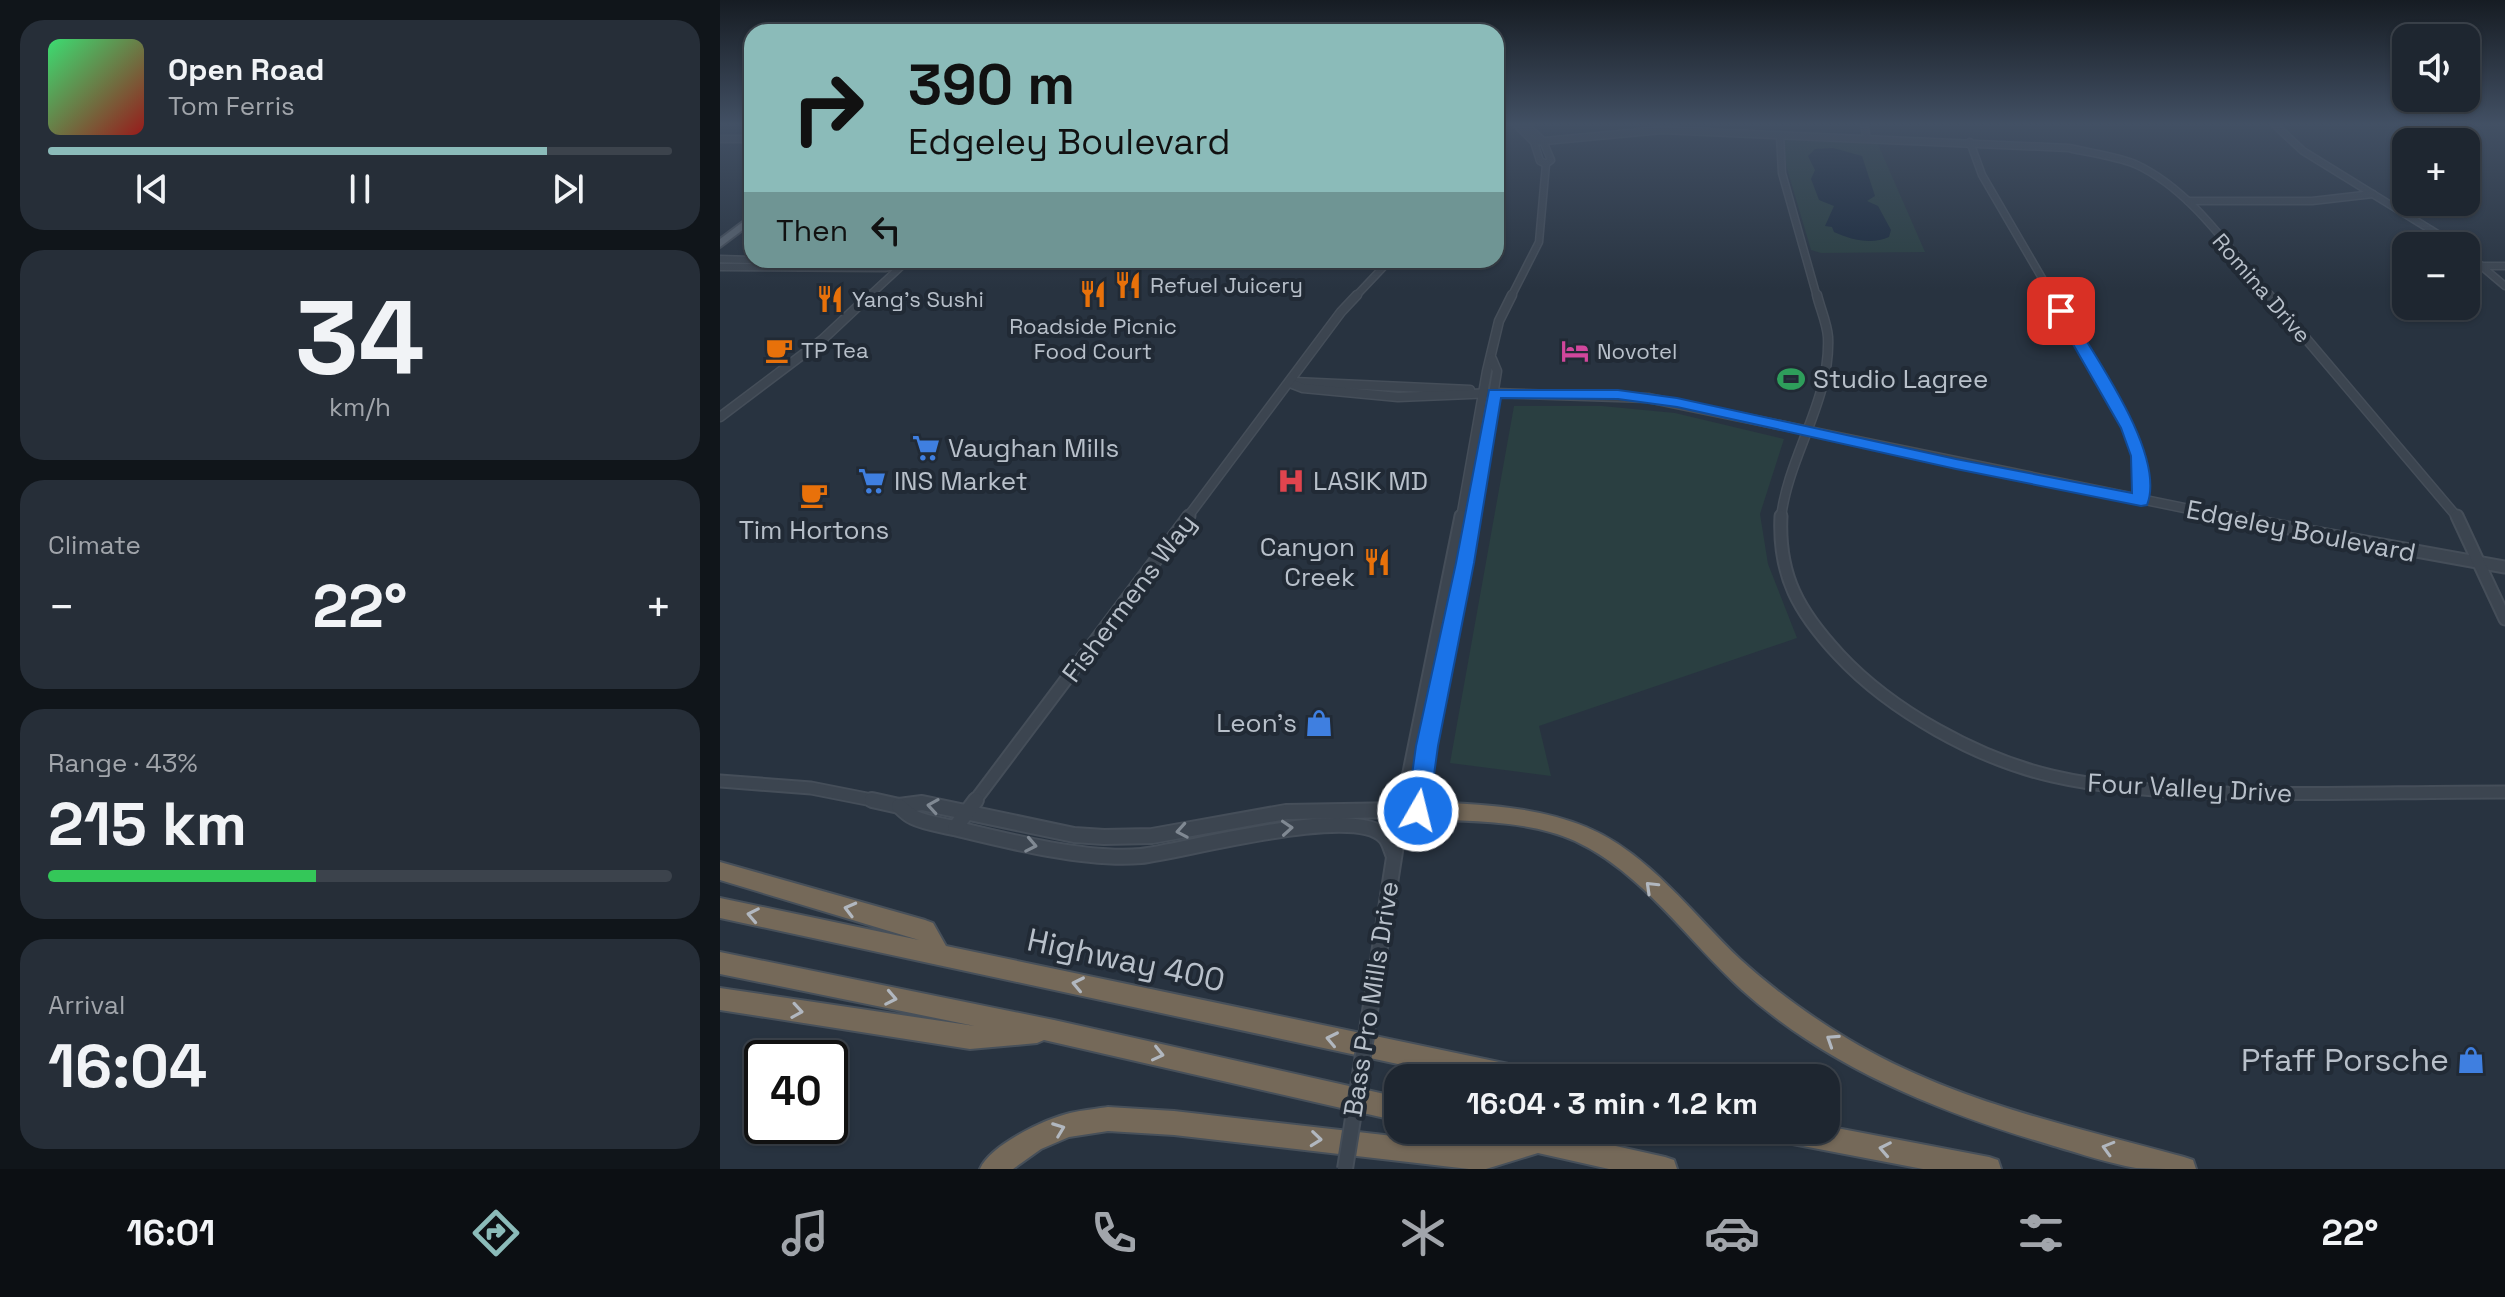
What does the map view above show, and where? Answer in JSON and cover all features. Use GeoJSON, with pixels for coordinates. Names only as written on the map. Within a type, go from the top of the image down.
{"type":"FeatureCollection","features":[{"type":"Feature","properties":{"kind":"highway"},"geometry":{"type":"LineString","coordinates":[[1410,811],[1518,819],[1581,834],[1601,845],[1631,869],[1753,986],[1873,1066],[1984,1112],[2184,1169]]}},
{"type":"Feature","properties":{"kind":"highway"},"geometry":{"type":"LineString","coordinates":[[720,871],[925,930],[939,954]]}},
{"type":"Feature","properties":{"kind":"highway","name":"Highway 400"},"geometry":{"type":"LineString","coordinates":[[720,908],[1453,1064]]}},
{"type":"Feature","properties":{"kind":"highway"},"geometry":{"type":"LineString","coordinates":[[720,963],[1054,1031],[1384,1106]]}},
{"type":"Feature","properties":{"kind":"highway"},"geometry":{"type":"LineString","coordinates":[[720,999],[970,1038],[1054,1031]]}},
{"type":"Feature","properties":{"kind":"highway"},"geometry":{"type":"LineString","coordinates":[[992,1169],[1032,1140],[1069,1125],[1108,1119],[1174,1123],[1481,1158],[1527,1144]]}},
{"type":"Feature","properties":{"kind":"highway"},"geometry":{"type":"LineString","coordinates":[[1840,1141],[1989,1169]]}},
{"type":"Feature","properties":{"kind":"highway"},"geometry":{"type":"LineString","coordinates":[[1551,1144],[1665,1169]]}},
{"type":"Feature","properties":{"kind":"main road"},"geometry":{"type":"LineString","coordinates":[[720,234],[744,214]]}},
{"type":"Feature","properties":{"kind":"main road"},"geometry":{"type":"LineString","coordinates":[[720,244],[744,224]]}},
{"type":"Feature","properties":{"kind":"street","name":"Bass Pro Mills Drive"},"geometry":{"type":"LineString","coordinates":[[1345,1169],[1394,855],[1410,811],[1427,746],[1465,563],[1489,393],[1497,371],[1492,359],[1499,321],[1539,242],[1545,180]]}},
{"type":"Feature","properties":{"kind":"street","name":"Four Valley Drive"},"geometry":{"type":"LineString","coordinates":[[1784,180],[1828,335],[1825,380],[1781,504],[1779,542],[1785,577],[1835,653],[1859,677],[1893,703],[1973,747],[2026,769],[2097,786],[2347,795],[2505,792]]}},
{"type":"Feature","properties":{"kind":"street"},"geometry":{"type":"LineString","coordinates":[[1985,180],[2127,425],[2139,456],[2141,501]]}},
{"type":"Feature","properties":{"kind":"street","name":"Romina Drive"},"geometry":{"type":"LineString","coordinates":[[2163,180],[2188,201],[2443,498],[2456,514],[2479,564]]}},
{"type":"Feature","properties":{"kind":"street"},"geometry":{"type":"LineString","coordinates":[[2349,180],[2434,232]]}},
{"type":"Feature","properties":{"kind":"street"},"geometry":{"type":"LineString","coordinates":[[2188,201],[2312,201],[2373,194]]}},
{"type":"Feature","properties":{"kind":"street"},"geometry":{"type":"LineString","coordinates":[[720,259],[744,260]]}},
{"type":"Feature","properties":{"kind":"street"},"geometry":{"type":"LineString","coordinates":[[2481,266],[2505,266]]}},
{"type":"Feature","properties":{"kind":"street"},"geometry":{"type":"LineString","coordinates":[[2481,266],[2505,286]]}},
{"type":"Feature","properties":{"kind":"street"},"geometry":{"type":"LineString","coordinates":[[720,267],[744,267]]}},
{"type":"Feature","properties":{"kind":"street"},"geometry":{"type":"LineString","coordinates":[[720,417],[822,340],[900,268]]}},
{"type":"Feature","properties":{"kind":"street","name":"Fishermens Way"},"geometry":{"type":"LineString","coordinates":[[955,828],[1341,312],[1382,268]]}},
{"type":"Feature","properties":{"kind":"street","name":"Edgeley Boulevard"},"geometry":{"type":"LineString","coordinates":[[1290,383],[1303,388],[1398,397],[1459,397],[1489,393],[1648,398],[2141,501],[2505,567]]}},
{"type":"Feature","properties":{"kind":"street"},"geometry":{"type":"LineString","coordinates":[[2479,564],[2505,619]]}},
{"type":"Feature","properties":{"kind":"street"},"geometry":{"type":"LineString","coordinates":[[720,781],[811,788],[899,806],[922,803],[1074,835],[1114,837],[1152,836],[1286,812],[1410,811]]}},
{"type":"Feature","properties":{"kind":"street"},"geometry":{"type":"LineString","coordinates":[[899,806],[911,817],[955,828],[1046,848],[1112,856],[1178,850],[1285,827],[1358,827],[1385,837],[1394,855]]}},
{"type":"Feature","properties":{"kind":"green space"},"geometry":{"type":"Polygon","coordinates":[[[1790,180],[1893,180],[1925,252],[1821,253],[1811,250],[1790,180]]]}},
{"type":"Feature","properties":{"kind":"green space"},"geometry":{"type":"Polygon","coordinates":[[[1514,406],[1602,406],[1675,413],[1784,439],[1760,514],[1768,564],[1797,638],[1539,726],[1551,776],[1450,763],[1514,406]]]}},
{"type":"Feature","properties":{"kind":"water"},"geometry":{"type":"Polygon","coordinates":[[[1811,180],[1870,180],[1875,196],[1867,201],[1878,206],[1891,230],[1889,237],[1876,241],[1862,240],[1834,232],[1832,227],[1825,226],[1834,206],[1819,200],[1811,180]]]}},
{"type":"Feature","properties":{"kind":"place","name":"Refuel Juicery"},"geometry":{"type":"Point","coordinates":[1128,285]}},
{"type":"Feature","properties":{"kind":"place","name":"Roadside Picnic Food Court"},"geometry":{"type":"Point","coordinates":[1093,294]}},
{"type":"Feature","properties":{"kind":"place","name":"Yang's Sushi"},"geometry":{"type":"Point","coordinates":[830,299]}},
{"type":"Feature","properties":{"kind":"place","name":"TP Tea"},"geometry":{"type":"Point","coordinates":[779,350]}},
{"type":"Feature","properties":{"kind":"place","name":"Novotel"},"geometry":{"type":"Point","coordinates":[1575,351]}},
{"type":"Feature","properties":{"kind":"place","name":"Studio Lagree"},"geometry":{"type":"Point","coordinates":[1791,379]}},
{"type":"Feature","properties":{"kind":"place","name":"Vaughan Mills"},"geometry":{"type":"Point","coordinates":[926,448]}},
{"type":"Feature","properties":{"kind":"place","name":"INS Market"},"geometry":{"type":"Point","coordinates":[872,481]}},
{"type":"Feature","properties":{"kind":"place","name":"LASIK MD"},"geometry":{"type":"Point","coordinates":[1291,481]}},
{"type":"Feature","properties":{"kind":"place","name":"Tim Hortons"},"geometry":{"type":"Point","coordinates":[814,495]}},
{"type":"Feature","properties":{"kind":"place","name":"Canyon Creek"},"geometry":{"type":"Point","coordinates":[1377,562]}},
{"type":"Feature","properties":{"kind":"place","name":"Leon's"},"geometry":{"type":"Point","coordinates":[1319,723]}},
{"type":"Feature","properties":{"kind":"place","name":"Pfaff Porsche"},"geometry":{"type":"Point","coordinates":[2471,1060]}},
{"type":"Feature","properties":{"kind":"route"},"geometry":{"type":"LineString","coordinates":[[1418,811],[1427,746],[1465,563],[1494,393],[1618,394],[1677,402],[1956,464],[2141,501],[2139,456],[2129,428],[2061,311]]}}]}
